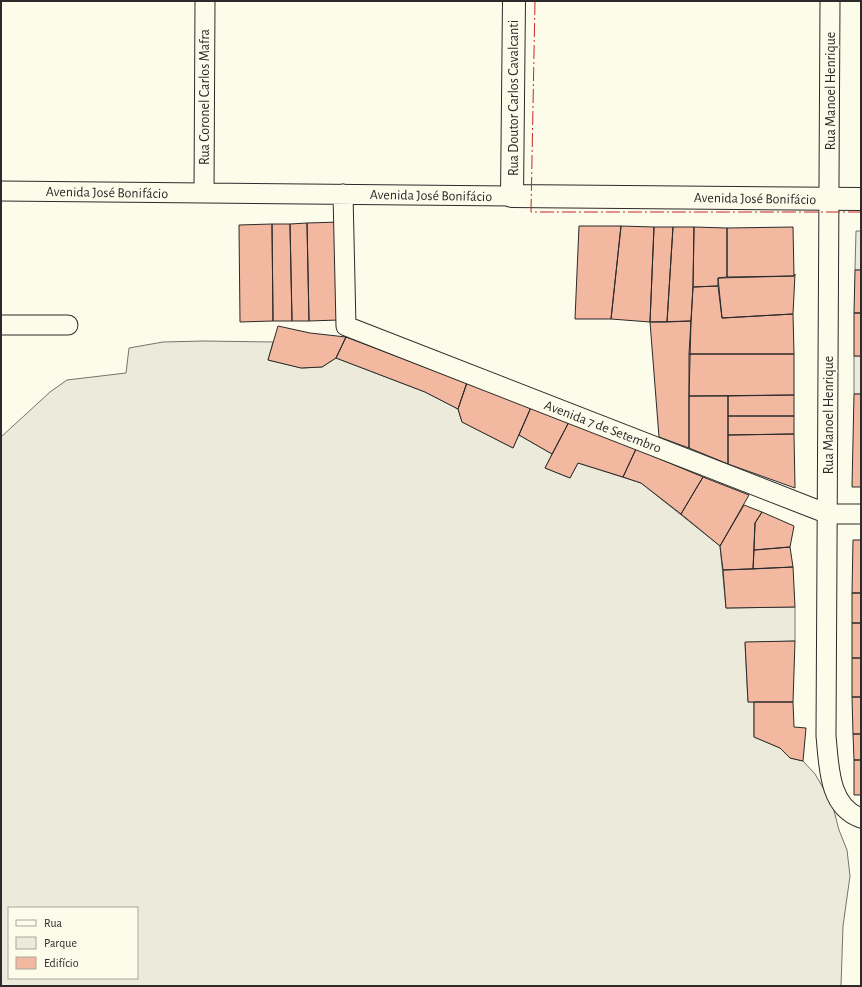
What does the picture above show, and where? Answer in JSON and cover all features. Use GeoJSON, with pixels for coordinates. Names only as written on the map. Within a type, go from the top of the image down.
{"type":"FeatureCollection","features":[{"type":"Feature","properties":{"kind":"main road","name":"Rua Doutor Carlos Cavalcanti"},"geometry":{"type":"LineString","coordinates":[[512,196],[514,1]]}},
{"type":"Feature","properties":{"kind":"main road","name":"Avenida José Bonifácio"},"geometry":{"type":"LineString","coordinates":[[512,196],[861,199]]}},
{"type":"Feature","properties":{"kind":"street","name":"Rua Coronel Carlos Mafra"},"geometry":{"type":"LineString","coordinates":[[204,193],[205,1]]}},
{"type":"Feature","properties":{"kind":"street","name":"Rua Manoel Henrique"},"geometry":{"type":"LineString","coordinates":[[830,1],[826,736],[828,759],[834,789],[840,803],[845,809],[860,817]]}},
{"type":"Feature","properties":{"kind":"street","name":"Avenida José Bonifácio"},"geometry":{"type":"LineString","coordinates":[[1,191],[512,196]]}},
{"type":"Feature","properties":{"kind":"street","name":"Avenida 7 de Setembro"},"geometry":{"type":"LineString","coordinates":[[343,194],[346,326],[828,514],[861,514]]}},
{"type":"Feature","properties":{"kind":"street"},"geometry":{"type":"LineString","coordinates":[[1,325],[68,325]]}},
{"type":"Feature","properties":{"kind":"green space"},"geometry":{"type":"Polygon","coordinates":[[[856,231],[861,231],[861,270],[855,270],[856,231]]]}},
{"type":"Feature","properties":{"kind":"green space"},"geometry":{"type":"Polygon","coordinates":[[[163,342],[273,342],[268,360],[302,368],[322,367],[336,358],[425,392],[458,409],[462,422],[513,448],[519,435],[552,454],[545,468],[570,478],[578,463],[641,483],[720,546],[726,608],[795,607],[795,641],[745,643],[748,702],[754,702],[754,737],[780,748],[790,758],[803,761],[815,774],[832,803],[839,830],[847,850],[850,876],[843,926],[841,986],[1,986],[1,437],[50,392],[67,380],[126,373],[129,348],[163,342]]]}},
{"type":"Feature","properties":{"kind":"green space"},"geometry":{"type":"Polygon","coordinates":[[[854,356],[861,356],[861,394],[854,394],[854,356]]]}},
{"type":"Feature","properties":{"kind":"building"},"geometry":{"type":"Polygon","coordinates":[[[340,222],[339,320],[309,321],[307,223],[340,222]]]}},
{"type":"Feature","properties":{"kind":"building"},"geometry":{"type":"Polygon","coordinates":[[[307,223],[309,321],[292,321],[290,224],[307,223]]]}},
{"type":"Feature","properties":{"kind":"building"},"geometry":{"type":"Polygon","coordinates":[[[272,224],[290,224],[292,321],[273,321],[272,224]]]}},
{"type":"Feature","properties":{"kind":"building"},"geometry":{"type":"Polygon","coordinates":[[[272,224],[273,321],[240,322],[239,225],[272,224]]]}},
{"type":"Feature","properties":{"kind":"building"},"geometry":{"type":"Polygon","coordinates":[[[579,226],[621,226],[611,319],[575,319],[579,226]]]}},
{"type":"Feature","properties":{"kind":"building"},"geometry":{"type":"Polygon","coordinates":[[[621,226],[654,227],[650,322],[611,319],[621,226]]]}},
{"type":"Feature","properties":{"kind":"building"},"geometry":{"type":"Polygon","coordinates":[[[654,227],[673,227],[667,322],[650,322],[654,227]]]}},
{"type":"Feature","properties":{"kind":"building"},"geometry":{"type":"Polygon","coordinates":[[[673,227],[694,227],[691,321],[667,322],[673,227]]]}},
{"type":"Feature","properties":{"kind":"building"},"geometry":{"type":"Polygon","coordinates":[[[694,227],[727,228],[727,277],[718,278],[718,286],[693,287],[694,227]]]}},
{"type":"Feature","properties":{"kind":"building"},"geometry":{"type":"Polygon","coordinates":[[[793,227],[794,276],[727,277],[727,228],[793,227]]]}},
{"type":"Feature","properties":{"kind":"building"},"geometry":{"type":"Polygon","coordinates":[[[855,270],[861,270],[861,313],[854,313],[855,270]]]}},
{"type":"Feature","properties":{"kind":"building"},"geometry":{"type":"Polygon","coordinates":[[[795,274],[793,314],[722,318],[718,278],[794,276],[795,274]]]}},
{"type":"Feature","properties":{"kind":"building"},"geometry":{"type":"Polygon","coordinates":[[[718,286],[722,318],[793,314],[794,354],[689,354],[693,287],[718,286]]]}},
{"type":"Feature","properties":{"kind":"building"},"geometry":{"type":"Polygon","coordinates":[[[854,313],[861,313],[861,356],[854,356],[854,313]]]}},
{"type":"Feature","properties":{"kind":"building"},"geometry":{"type":"Polygon","coordinates":[[[691,321],[689,448],[659,437],[650,322],[691,321]]]}},
{"type":"Feature","properties":{"kind":"building"},"geometry":{"type":"Polygon","coordinates":[[[278,326],[310,333],[346,337],[336,358],[322,367],[301,368],[268,360],[278,326]]]}},
{"type":"Feature","properties":{"kind":"building"},"geometry":{"type":"Polygon","coordinates":[[[346,337],[467,383],[458,409],[425,392],[336,358],[346,337]]]}},
{"type":"Feature","properties":{"kind":"building"},"geometry":{"type":"Polygon","coordinates":[[[689,354],[794,354],[794,395],[689,396],[689,354]]]}},
{"type":"Feature","properties":{"kind":"building"},"geometry":{"type":"Polygon","coordinates":[[[467,382],[532,405],[513,448],[462,422],[458,409],[467,382]]]}},
{"type":"Feature","properties":{"kind":"building"},"geometry":{"type":"Polygon","coordinates":[[[854,394],[861,394],[861,487],[852,487],[854,394]]]}},
{"type":"Feature","properties":{"kind":"building"},"geometry":{"type":"Polygon","coordinates":[[[794,395],[794,416],[728,416],[728,396],[794,395]]]}},
{"type":"Feature","properties":{"kind":"building"},"geometry":{"type":"Polygon","coordinates":[[[689,396],[728,396],[728,464],[689,448],[689,396]]]}},
{"type":"Feature","properties":{"kind":"building"},"geometry":{"type":"Polygon","coordinates":[[[532,405],[570,420],[552,454],[519,435],[532,405]]]}},
{"type":"Feature","properties":{"kind":"building"},"geometry":{"type":"Polygon","coordinates":[[[728,416],[794,416],[794,434],[728,435],[728,416]]]}},
{"type":"Feature","properties":{"kind":"building"},"geometry":{"type":"Polygon","coordinates":[[[570,420],[636,449],[623,477],[578,463],[570,478],[545,468],[570,420]]]}},
{"type":"Feature","properties":{"kind":"building"},"geometry":{"type":"Polygon","coordinates":[[[794,434],[795,488],[728,464],[728,435],[794,434]]]}},
{"type":"Feature","properties":{"kind":"building"},"geometry":{"type":"Polygon","coordinates":[[[636,449],[703,477],[681,514],[641,483],[623,477],[636,449]]]}},
{"type":"Feature","properties":{"kind":"building"},"geometry":{"type":"Polygon","coordinates":[[[703,477],[749,495],[720,546],[681,514],[703,477]]]}},
{"type":"Feature","properties":{"kind":"building"},"geometry":{"type":"Polygon","coordinates":[[[744,505],[762,512],[755,523],[753,569],[723,570],[720,546],[744,505]]]}},
{"type":"Feature","properties":{"kind":"building"},"geometry":{"type":"Polygon","coordinates":[[[762,512],[794,526],[790,547],[754,550],[755,523],[762,512]]]}},
{"type":"Feature","properties":{"kind":"building"},"geometry":{"type":"Polygon","coordinates":[[[853,540],[861,540],[861,593],[852,593],[853,540]]]}},
{"type":"Feature","properties":{"kind":"building"},"geometry":{"type":"Polygon","coordinates":[[[790,547],[793,567],[753,569],[754,550],[790,547]]]}},
{"type":"Feature","properties":{"kind":"building"},"geometry":{"type":"Polygon","coordinates":[[[793,567],[795,607],[726,608],[723,570],[793,567]]]}},
{"type":"Feature","properties":{"kind":"building"},"geometry":{"type":"Polygon","coordinates":[[[852,593],[861,593],[861,623],[852,623],[852,593]]]}},
{"type":"Feature","properties":{"kind":"building"},"geometry":{"type":"Polygon","coordinates":[[[852,623],[861,623],[861,658],[852,658],[852,623]]]}},
{"type":"Feature","properties":{"kind":"building"},"geometry":{"type":"Polygon","coordinates":[[[795,641],[793,702],[748,702],[745,642],[795,641]]]}},
{"type":"Feature","properties":{"kind":"building"},"geometry":{"type":"Polygon","coordinates":[[[852,658],[861,658],[861,697],[852,697],[852,658]]]}},
{"type":"Feature","properties":{"kind":"building"},"geometry":{"type":"Polygon","coordinates":[[[852,697],[861,697],[861,734],[853,734],[852,697]]]}},
{"type":"Feature","properties":{"kind":"building"},"geometry":{"type":"Polygon","coordinates":[[[754,702],[793,702],[794,727],[806,728],[803,761],[790,758],[780,748],[754,737],[754,702]]]}},
{"type":"Feature","properties":{"kind":"building"},"geometry":{"type":"Polygon","coordinates":[[[853,734],[861,734],[861,760],[854,760],[853,734]]]}},
{"type":"Feature","properties":{"kind":"building"},"geometry":{"type":"Polygon","coordinates":[[[854,760],[861,760],[861,795],[854,795],[854,760]]]}},
{"type":"Feature","properties":{"kind":"power"},"geometry":{"type":"LineString","coordinates":[[535,1],[531,212],[861,212]]}}]}
